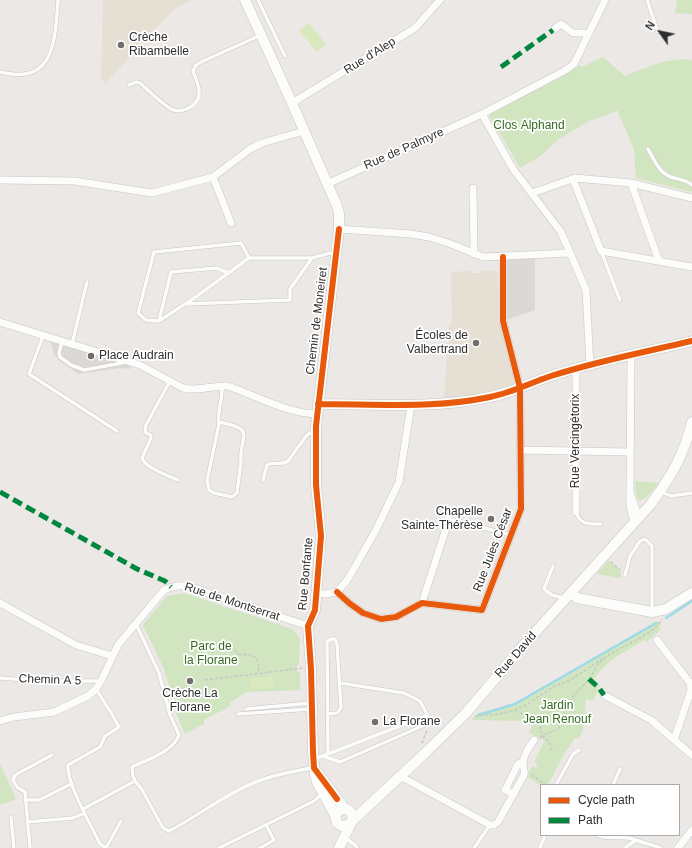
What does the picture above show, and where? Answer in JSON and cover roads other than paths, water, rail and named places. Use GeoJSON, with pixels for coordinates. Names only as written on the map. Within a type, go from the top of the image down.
{"type":"FeatureCollection","features":[{"type":"Feature","properties":{"kind":"main road","name":"Chemin de Moneiret"},"geometry":{"type":"LineString","coordinates":[[244,0],[292,103],[339,213],[339,229],[317,409]]}},
{"type":"Feature","properties":{"kind":"main road","name":"Chemin de Moneiret"},"geometry":{"type":"LineString","coordinates":[[250,0],[263,38]]}},
{"type":"Feature","properties":{"kind":"main road"},"geometry":{"type":"LineString","coordinates":[[317,409],[442,404],[477,400],[520,388],[550,376],[630,355],[692,341]]}},
{"type":"Feature","properties":{"kind":"main road","name":"Rue Bonfante"},"geometry":{"type":"LineString","coordinates":[[317,409],[317,498],[321,536],[315,610],[308,626],[314,764],[315,775],[323,793],[349,816]]}},
{"type":"Feature","properties":{"kind":"main road","name":"Rue David"},"geometry":{"type":"LineString","coordinates":[[349,816],[369,804],[423,755],[466,713],[521,648],[651,504],[668,481],[680,459],[692,422]]}},
{"type":"Feature","properties":{"kind":"main road"},"geometry":{"type":"LineString","coordinates":[[569,596],[657,611],[666,609],[692,593]]}},
{"type":"Feature","properties":{"kind":"main road","name":"Rue Bonfante"},"geometry":{"type":"LineString","coordinates":[[314,764],[333,801],[336,819]]}},
{"type":"Feature","properties":{"kind":"main road"},"geometry":{"type":"LineString","coordinates":[[335,848],[336,819],[340,810],[349,816]]}},
{"type":"Feature","properties":{"kind":"main road"},"geometry":{"type":"LineString","coordinates":[[336,819],[342,826],[349,816]]}},
{"type":"Feature","properties":{"kind":"main road"},"geometry":{"type":"LineString","coordinates":[[339,848],[344,837],[349,816]]}},
{"type":"Feature","properties":{"kind":"street","name":"Rue d'Alep"},"geometry":{"type":"LineString","coordinates":[[292,103],[415,28],[440,0]]}},
{"type":"Feature","properties":{"kind":"street","name":"Rue de Palmyre"},"geometry":{"type":"LineString","coordinates":[[327,184],[482,114],[564,71],[574,64],[605,0]]}},
{"type":"Feature","properties":{"kind":"street"},"geometry":{"type":"LineString","coordinates":[[552,30],[561,24],[573,33],[588,33]]}},
{"type":"Feature","properties":{"kind":"street"},"geometry":{"type":"LineString","coordinates":[[482,114],[513,169],[561,232],[586,290],[590,366]]}},
{"type":"Feature","properties":{"kind":"street"},"geometry":{"type":"LineString","coordinates":[[0,180],[74,180],[152,193],[213,177],[250,149],[262,143],[304,131]]}},
{"type":"Feature","properties":{"kind":"street"},"geometry":{"type":"LineString","coordinates":[[213,177],[231,223]]}},
{"type":"Feature","properties":{"kind":"street"},"geometry":{"type":"LineString","coordinates":[[532,193],[573,179],[631,183],[692,198]]}},
{"type":"Feature","properties":{"kind":"street"},"geometry":{"type":"LineString","coordinates":[[573,179],[601,251],[692,267]]}},
{"type":"Feature","properties":{"kind":"street"},"geometry":{"type":"LineString","coordinates":[[631,183],[659,261]]}},
{"type":"Feature","properties":{"kind":"street"},"geometry":{"type":"LineString","coordinates":[[473,188],[474,254]]}},
{"type":"Feature","properties":{"kind":"street"},"geometry":{"type":"LineString","coordinates":[[339,229],[411,234],[429,237],[483,257],[570,253]]}},
{"type":"Feature","properties":{"kind":"street","name":"Rue Jules César"},"geometry":{"type":"LineString","coordinates":[[422,603],[482,610],[521,509],[520,388],[503,321],[503,257]]}},
{"type":"Feature","properties":{"kind":"street"},"geometry":{"type":"LineString","coordinates":[[0,322],[149,369],[183,388],[190,390],[222,386],[235,389],[286,408],[307,414],[317,409]]}},
{"type":"Feature","properties":{"kind":"street"},"geometry":{"type":"LineString","coordinates":[[630,355],[629,502],[630,512],[637,520]]}},
{"type":"Feature","properties":{"kind":"street","name":"Rue Vercingétorix"},"geometry":{"type":"LineString","coordinates":[[576,370],[576,512]]}},
{"type":"Feature","properties":{"kind":"street"},"geometry":{"type":"LineString","coordinates":[[316,593],[325,594],[337,592],[348,579],[376,530],[399,482],[411,405]]}},
{"type":"Feature","properties":{"kind":"street"},"geometry":{"type":"LineString","coordinates":[[521,450],[630,452]]}},
{"type":"Feature","properties":{"kind":"street"},"geometry":{"type":"LineString","coordinates":[[630,493],[634,502],[637,520]]}},
{"type":"Feature","properties":{"kind":"street"},"geometry":{"type":"LineString","coordinates":[[634,502],[639,505],[651,504]]}},
{"type":"Feature","properties":{"kind":"street"},"geometry":{"type":"LineString","coordinates":[[337,592],[349,604],[363,613],[381,619],[396,617],[422,603],[449,519]]}},
{"type":"Feature","properties":{"kind":"street","name":"Rue de Montserrat"},"geometry":{"type":"LineString","coordinates":[[0,721],[14,717],[54,712],[88,696],[96,689],[101,681],[118,645],[164,590],[170,587],[179,585],[188,586],[308,626]]}},
{"type":"Feature","properties":{"kind":"street"},"geometry":{"type":"LineString","coordinates":[[0,603],[76,645],[112,656]]}},
{"type":"Feature","properties":{"kind":"street"},"geometry":{"type":"LineString","coordinates":[[657,640],[690,684],[691,690],[674,740]]}},
{"type":"Feature","properties":{"kind":"street"},"geometry":{"type":"LineString","coordinates":[[604,695],[651,720],[692,755]]}},
{"type":"Feature","properties":{"kind":"street"},"geometry":{"type":"LineString","coordinates":[[400,776],[490,825],[494,825],[498,822],[525,771],[523,762],[524,756],[534,740]]}},
{"type":"Feature","properties":{"kind":"street"},"geometry":{"type":"LineString","coordinates":[[514,794],[505,790],[518,764],[523,762]]}},
{"type":"Feature","properties":{"kind":"street"},"geometry":{"type":"LineString","coordinates":[[678,848],[692,830]]}},
{"type":"Feature","properties":{"kind":"lane"},"geometry":{"type":"LineString","coordinates":[[0,72],[14,75],[24,75],[35,71],[46,61],[52,49],[56,33],[58,0]]}},
{"type":"Feature","properties":{"kind":"lane"},"geometry":{"type":"LineString","coordinates":[[258,0],[285,56]]}},
{"type":"Feature","properties":{"kind":"lane"},"geometry":{"type":"LineString","coordinates":[[647,0],[658,32]]}},
{"type":"Feature","properties":{"kind":"lane"},"geometry":{"type":"LineString","coordinates":[[129,85],[136,82],[140,83],[171,109],[185,111],[197,101],[200,92],[193,71],[196,65],[263,38]]}},
{"type":"Feature","properties":{"kind":"lane"},"geometry":{"type":"LineString","coordinates":[[648,149],[664,174],[687,181],[692,185]]}},
{"type":"Feature","properties":{"kind":"lane"},"geometry":{"type":"LineString","coordinates":[[249,258],[241,243],[154,252],[138,313],[146,320],[159,321],[249,258],[312,258],[330,253],[336,254]]}},
{"type":"Feature","properties":{"kind":"lane"},"geometry":{"type":"LineString","coordinates":[[601,251],[620,300]]}},
{"type":"Feature","properties":{"kind":"lane"},"geometry":{"type":"LineString","coordinates":[[185,304],[290,300],[290,290],[312,258]]}},
{"type":"Feature","properties":{"kind":"lane"},"geometry":{"type":"LineString","coordinates":[[159,321],[171,272],[216,268],[229,273]]}},
{"type":"Feature","properties":{"kind":"lane"},"geometry":{"type":"LineString","coordinates":[[72,345],[87,282]]}},
{"type":"Feature","properties":{"kind":"lane"},"geometry":{"type":"LineString","coordinates":[[43,336],[30,374],[117,431]]}},
{"type":"Feature","properties":{"kind":"lane"},"geometry":{"type":"LineString","coordinates":[[62,342],[59,353],[60,357],[71,365],[84,370],[126,361]]}},
{"type":"Feature","properties":{"kind":"lane"},"geometry":{"type":"LineString","coordinates":[[171,380],[146,425],[146,433],[151,435],[151,438],[142,458],[145,464],[178,480]]}},
{"type":"Feature","properties":{"kind":"lane"},"geometry":{"type":"LineString","coordinates":[[219,422],[235,426],[242,430],[244,436],[237,493],[232,497],[214,493],[210,490],[207,480],[219,422],[218,415],[223,393],[222,386]]}},
{"type":"Feature","properties":{"kind":"lane"},"geometry":{"type":"LineString","coordinates":[[263,480],[267,465],[273,463],[285,463],[288,461],[307,435],[316,430]]}},
{"type":"Feature","properties":{"kind":"lane"},"geometry":{"type":"LineString","coordinates":[[660,492],[671,496],[692,493]]}},
{"type":"Feature","properties":{"kind":"lane"},"geometry":{"type":"LineString","coordinates":[[576,512],[578,518],[584,523],[601,524]]}},
{"type":"Feature","properties":{"kind":"lane"},"geometry":{"type":"LineString","coordinates":[[449,519],[511,534]]}},
{"type":"Feature","properties":{"kind":"lane"},"geometry":{"type":"LineString","coordinates":[[625,575],[630,556],[640,541],[645,539],[652,546],[657,611]]}},
{"type":"Feature","properties":{"kind":"lane"},"geometry":{"type":"LineString","coordinates":[[553,566],[544,589],[552,595],[569,596]]}},
{"type":"Feature","properties":{"kind":"lane"},"geometry":{"type":"LineString","coordinates":[[136,624],[159,673],[170,715],[179,735],[177,741],[171,748],[132,767],[133,776],[163,828],[170,831],[231,794],[261,780],[314,764],[323,756],[428,716]]}},
{"type":"Feature","properties":{"kind":"lane"},"geometry":{"type":"LineString","coordinates":[[328,714],[337,713],[341,708],[337,644],[335,639],[331,639],[327,642],[328,754]]}},
{"type":"Feature","properties":{"kind":"lane","name":"Chemin A 5"},"geometry":{"type":"LineString","coordinates":[[0,678],[40,681],[101,681]]}},
{"type":"Feature","properties":{"kind":"lane"},"geometry":{"type":"LineString","coordinates":[[323,756],[340,762],[427,724],[430,720],[420,702],[404,693],[340,683]]}},
{"type":"Feature","properties":{"kind":"lane"},"geometry":{"type":"LineString","coordinates":[[96,689],[119,727],[105,736],[100,747],[68,765],[67,770],[71,784],[100,844],[106,848],[121,821]]}},
{"type":"Feature","properties":{"kind":"lane"},"geometry":{"type":"LineString","coordinates":[[246,709],[312,706]]}},
{"type":"Feature","properties":{"kind":"lane"},"geometry":{"type":"LineString","coordinates":[[238,714],[312,706]]}},
{"type":"Feature","properties":{"kind":"lane"},"geometry":{"type":"LineString","coordinates":[[557,784],[573,754],[579,750]]}},
{"type":"Feature","properties":{"kind":"lane"},"geometry":{"type":"LineString","coordinates":[[30,848],[24,792],[17,787],[14,780],[15,775],[52,754]]}},
{"type":"Feature","properties":{"kind":"lane"},"geometry":{"type":"LineString","coordinates":[[613,784],[620,769]]}},
{"type":"Feature","properties":{"kind":"lane"},"geometry":{"type":"LineString","coordinates":[[27,822],[73,818],[135,781]]}},
{"type":"Feature","properties":{"kind":"lane"},"geometry":{"type":"LineString","coordinates":[[25,800],[39,800],[71,784]]}},
{"type":"Feature","properties":{"kind":"lane"},"geometry":{"type":"LineString","coordinates":[[219,848],[314,801],[323,793]]}},
{"type":"Feature","properties":{"kind":"lane"},"geometry":{"type":"LineString","coordinates":[[314,801],[333,801]]}},
{"type":"Feature","properties":{"kind":"lane"},"geometry":{"type":"LineString","coordinates":[[11,817],[14,848]]}},
{"type":"Feature","properties":{"kind":"lane"},"geometry":{"type":"LineString","coordinates":[[260,848],[274,840],[266,825]]}},
{"type":"Feature","properties":{"kind":"lane"},"geometry":{"type":"LineString","coordinates":[[474,848],[490,825]]}},
{"type":"Feature","properties":{"kind":"lane"},"geometry":{"type":"LineString","coordinates":[[540,848],[544,836]]}},
{"type":"Feature","properties":{"kind":"lane"},"geometry":{"type":"LineString","coordinates":[[600,836],[620,836],[662,848]]}},
{"type":"Feature","properties":{"kind":"lane"},"geometry":{"type":"LineString","coordinates":[[344,837],[357,848]]}},
{"type":"Feature","properties":{"kind":"lane"},"geometry":{"type":"LineString","coordinates":[[625,848],[636,840]]}},
{"type":"Feature","properties":{"kind":"waterway"},"geometry":{"type":"LineString","coordinates":[[666,618],[692,601]]}},
{"type":"Feature","properties":{"kind":"waterway"},"geometry":{"type":"LineString","coordinates":[[479,715],[515,704],[656,623]]}},
{"type":"Feature","properties":{"kind":"place","name":"Crèche Ribambelle"},"geometry":{"type":"Point","coordinates":[121,45]}},
{"type":"Feature","properties":{"kind":"place","name":"Écoles de Valbertrand"},"geometry":{"type":"Point","coordinates":[476,343]}},
{"type":"Feature","properties":{"kind":"place","name":"Place Audrain"},"geometry":{"type":"Point","coordinates":[91,356]}},
{"type":"Feature","properties":{"kind":"place","name":"Chapelle Sainte-Thérèse"},"geometry":{"type":"Point","coordinates":[491,519]}},
{"type":"Feature","properties":{"kind":"place","name":"Crèche La Florane"},"geometry":{"type":"Point","coordinates":[190,681]}},
{"type":"Feature","properties":{"kind":"place","name":"La Florane"},"geometry":{"type":"Point","coordinates":[375,722]}},
{"type":"Feature","properties":{"kind":"park label","name":"Clos Alphand"},"geometry":{"type":"Point","coordinates":[529,126]}},
{"type":"Feature","properties":{"kind":"park label","name":"Parc de la Florane"},"geometry":{"type":"Point","coordinates":[211,654]}},
{"type":"Feature","properties":{"kind":"park label","name":"Jardin Jean Renouf"},"geometry":{"type":"Point","coordinates":[557,713]}}]}
